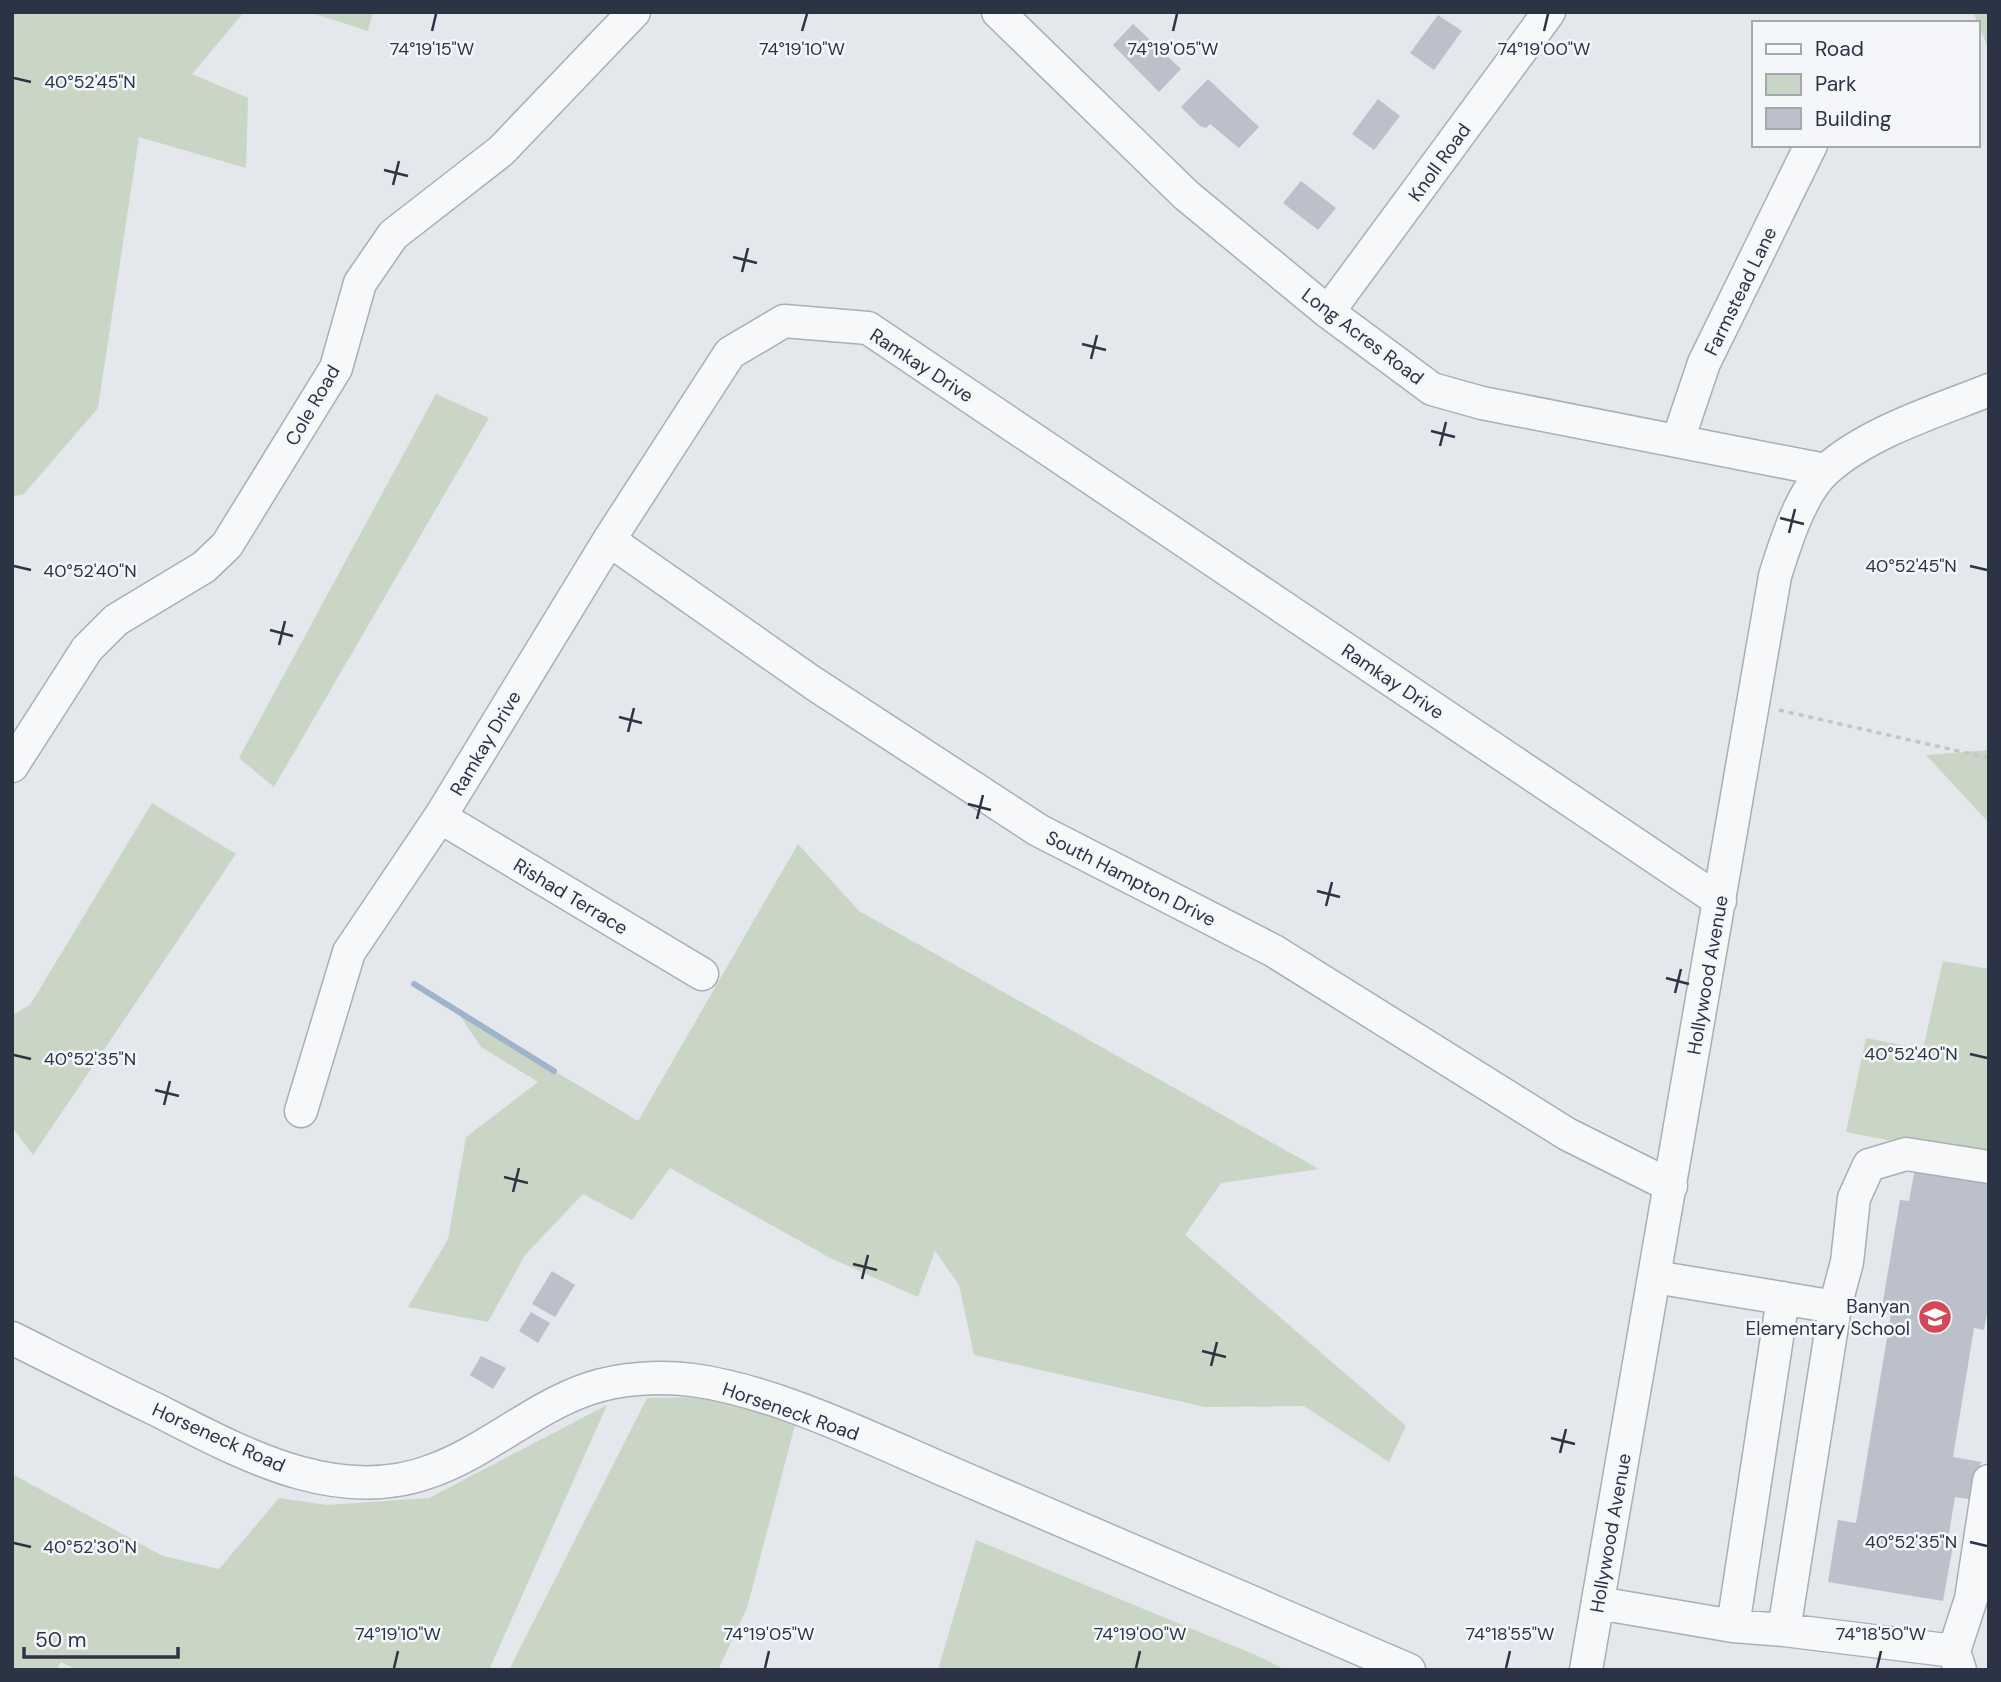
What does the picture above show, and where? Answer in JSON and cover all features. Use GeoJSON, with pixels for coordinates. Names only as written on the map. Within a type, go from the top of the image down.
{"type":"FeatureCollection","features":[{"type":"Feature","properties":{"kind":"street","name":"Long Acres Road"},"geometry":{"type":"LineString","coordinates":[[998,12],[1186,195],[1328,312],[1432,389],[1482,403],[1825,470]]}},
{"type":"Feature","properties":{"kind":"street","name":"Knoll Road"},"geometry":{"type":"LineString","coordinates":[[1328,312],[1549,12]]}},
{"type":"Feature","properties":{"kind":"street","name":"Cole Road"},"geometry":{"type":"LineString","coordinates":[[12,766],[87,649],[116,620],[204,567],[227,545],[336,368],[360,283],[379,252],[393,235],[500,151],[615,19]]}},
{"type":"Feature","properties":{"kind":"street","name":"Farmstead Lane"},"geometry":{"type":"LineString","coordinates":[[1678,440],[1704,363],[1810,147]]}},
{"type":"Feature","properties":{"kind":"street","name":"Ramkay Drive"},"geometry":{"type":"LineString","coordinates":[[301,1111],[349,952],[440,817],[609,540],[730,353],[784,321],[868,328],[1720,901]]}},
{"type":"Feature","properties":{"kind":"street","name":"Hollywood Avenue"},"geometry":{"type":"LineString","coordinates":[[1586,1670],[1775,576],[1786,540],[1805,500],[1825,470],[1887,430],[1989,390]]}},
{"type":"Feature","properties":{"kind":"street","name":"South Hampton Drive"},"geometry":{"type":"LineString","coordinates":[[609,540],[813,683],[1038,830],[1274,951],[1567,1134],[1671,1186]]}},
{"type":"Feature","properties":{"kind":"street","name":"Rishad Terrace"},"geometry":{"type":"LineString","coordinates":[[440,817],[702,974]]}},
{"type":"Feature","properties":{"kind":"street"},"geometry":{"type":"LineString","coordinates":[[1784,1630],[1835,1307],[1847,1262],[1854,1198],[1869,1165],[1906,1154],[1989,1167]]}},
{"type":"Feature","properties":{"kind":"street"},"geometry":{"type":"LineString","coordinates":[[1655,1277],[1835,1307]]}},
{"type":"Feature","properties":{"kind":"street"},"geometry":{"type":"LineString","coordinates":[[1733,1626],[1783,1298]]}},
{"type":"Feature","properties":{"kind":"street","name":"Horseneck Road"},"geometry":{"type":"LineString","coordinates":[[12,1338],[240,1450],[285,1468],[350,1483],[396,1481],[436,1470],[588,1389],[658,1378],[721,1385],[769,1400],[865,1437],[1409,1670]]}},
{"type":"Feature","properties":{"kind":"street"},"geometry":{"type":"LineString","coordinates":[[1598,1603],[1733,1626],[1784,1630],[1957,1660],[1971,1599],[1989,1481]]}},
{"type":"Feature","properties":{"kind":"path"},"geometry":{"type":"LineString","coordinates":[[1753,705],[1989,758]]}},
{"type":"Feature","properties":{"kind":"green space"},"geometry":{"type":"Polygon","coordinates":[[[12,12],[244,12],[192,74],[248,98],[246,168],[139,137],[98,408],[24,494],[12,497],[12,12]]]}},
{"type":"Feature","properties":{"kind":"green space"},"geometry":{"type":"Polygon","coordinates":[[[309,12],[373,12],[368,31],[309,12]]]}},
{"type":"Feature","properties":{"kind":"green space"},"geometry":{"type":"Polygon","coordinates":[[[1973,12],[1989,12],[1989,50],[1980,29],[1980,21],[1977,21],[1973,12]]]}},
{"type":"Feature","properties":{"kind":"green space"},"geometry":{"type":"Polygon","coordinates":[[[436,394],[489,418],[274,787],[239,758],[436,394]]]}},
{"type":"Feature","properties":{"kind":"green space"},"geometry":{"type":"Polygon","coordinates":[[[1989,750],[1989,823],[1926,755],[1989,750]]]}},
{"type":"Feature","properties":{"kind":"green space"},"geometry":{"type":"Polygon","coordinates":[[[152,803],[236,854],[33,1155],[12,1127],[12,1015],[30,1005],[152,803]]]}},
{"type":"Feature","properties":{"kind":"green space"},"geometry":{"type":"Polygon","coordinates":[[[798,844],[859,911],[1319,1169],[1221,1183],[1185,1235],[1406,1426],[1389,1462],[1304,1406],[1205,1407],[974,1355],[959,1285],[935,1251],[918,1297],[830,1258],[670,1168],[632,1220],[583,1194],[525,1255],[488,1322],[408,1307],[448,1239],[466,1137],[538,1082],[481,1047],[459,1014],[638,1121],[798,844]]]}},
{"type":"Feature","properties":{"kind":"green space"},"geometry":{"type":"Polygon","coordinates":[[[1943,961],[1989,969],[1989,1160],[1846,1132],[1866,1038],[1923,1049],[1943,961]]]}},
{"type":"Feature","properties":{"kind":"green space"},"geometry":{"type":"Polygon","coordinates":[[[713,1397],[795,1425],[747,1608],[718,1670],[509,1670],[647,1398],[713,1397]]]}},
{"type":"Feature","properties":{"kind":"green space"},"geometry":{"type":"Polygon","coordinates":[[[607,1405],[489,1670],[77,1670],[61,1662],[56,1670],[12,1670],[12,1474],[163,1556],[219,1569],[279,1498],[327,1505],[429,1498],[607,1405]]]}},
{"type":"Feature","properties":{"kind":"green space"},"geometry":{"type":"Polygon","coordinates":[[[976,1540],[1258,1656],[1286,1670],[938,1670],[976,1540]]]}},
{"type":"Feature","properties":{"kind":"building"},"geometry":{"type":"Polygon","coordinates":[[[1438,15],[1462,31],[1434,70],[1410,53],[1438,15]]]}},
{"type":"Feature","properties":{"kind":"building"},"geometry":{"type":"Polygon","coordinates":[[[1133,24],[1181,69],[1159,92],[1113,45],[1133,24]]]}},
{"type":"Feature","properties":{"kind":"building"},"geometry":{"type":"Polygon","coordinates":[[[1208,79],[1259,127],[1239,148],[1210,124],[1206,128],[1200,126],[1181,107],[1208,79]]]}},
{"type":"Feature","properties":{"kind":"building"},"geometry":{"type":"Polygon","coordinates":[[[1378,99],[1400,116],[1374,150],[1352,134],[1378,99]]]}},
{"type":"Feature","properties":{"kind":"building"},"geometry":{"type":"Polygon","coordinates":[[[1301,181],[1336,208],[1318,230],[1283,203],[1301,181]]]}},
{"type":"Feature","properties":{"kind":"building"},"geometry":{"type":"Polygon","coordinates":[[[1915,1169],[1989,1181],[1989,1302],[1984,1330],[1974,1328],[1953,1457],[1981,1462],[1974,1500],[1955,1497],[1948,1539],[1954,1540],[1943,1601],[1828,1582],[1838,1520],[1856,1523],[1891,1314],[1881,1313],[1900,1200],[1909,1201],[1915,1169]]]}},
{"type":"Feature","properties":{"kind":"building"},"geometry":{"type":"Polygon","coordinates":[[[552,1271],[575,1285],[555,1317],[532,1304],[552,1271]]]}},
{"type":"Feature","properties":{"kind":"building"},"geometry":{"type":"Polygon","coordinates":[[[531,1312],[550,1323],[538,1343],[519,1331],[531,1312]]]}},
{"type":"Feature","properties":{"kind":"building"},"geometry":{"type":"Polygon","coordinates":[[[481,1356],[506,1368],[493,1389],[470,1375],[481,1356]]]}},
{"type":"Feature","properties":{"kind":"waterway"},"geometry":{"type":"LineString","coordinates":[[414,984],[554,1071]]}},
{"type":"Feature","properties":{"kind":"place","name":"Banyan Elementary School"},"geometry":{"type":"Point","coordinates":[1935,1317]}}]}
